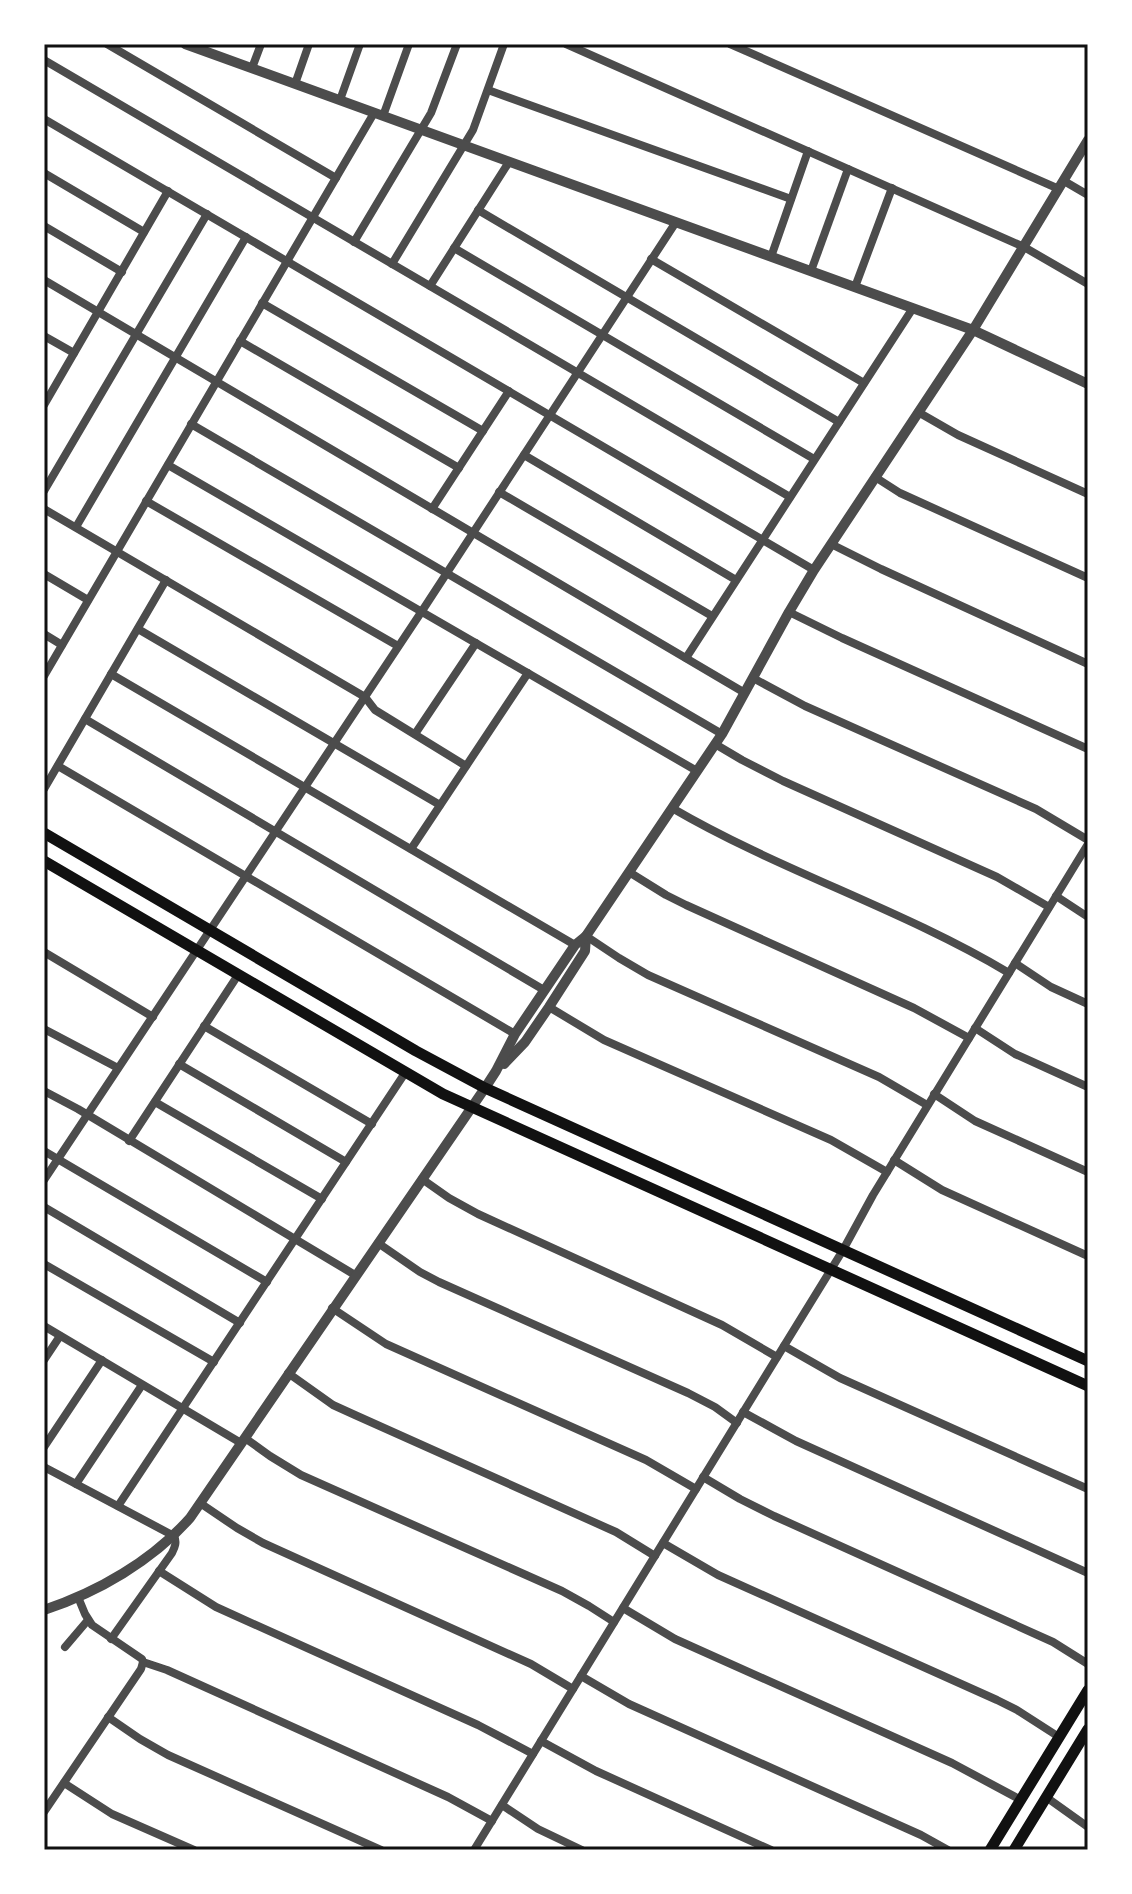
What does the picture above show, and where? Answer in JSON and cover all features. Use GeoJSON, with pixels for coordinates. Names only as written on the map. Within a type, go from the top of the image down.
{"type":"FeatureCollection","features":[{"type":"Feature","properties":{"kind":"main road"},"geometry":{"type":"LineString","coordinates":[[44,833],[416,1051],[485,1088],[1088,1361]]}},
{"type":"Feature","properties":{"kind":"main road"},"geometry":{"type":"LineString","coordinates":[[44,861],[405,1073],[472,1107],[1088,1386]]}},
{"type":"Feature","properties":{"kind":"main road"},"geometry":{"type":"LineString","coordinates":[[990,1850],[1088,1690]]}},
{"type":"Feature","properties":{"kind":"main road"},"geometry":{"type":"LineString","coordinates":[[1014,1850],[1088,1729]]}},
{"type":"Feature","properties":{"kind":"street"},"geometry":{"type":"LineString","coordinates":[[107,44],[336,178]]}},
{"type":"Feature","properties":{"kind":"street"},"geometry":{"type":"LineString","coordinates":[[185,44],[212,49],[295,84],[973,330],[1088,384]]}},
{"type":"Feature","properties":{"kind":"street"},"geometry":{"type":"LineString","coordinates":[[252,68],[261,44]]}},
{"type":"Feature","properties":{"kind":"street"},"geometry":{"type":"LineString","coordinates":[[295,84],[309,44]]}},
{"type":"Feature","properties":{"kind":"street"},"geometry":{"type":"LineString","coordinates":[[340,100],[360,44]]}},
{"type":"Feature","properties":{"kind":"street"},"geometry":{"type":"LineString","coordinates":[[44,676],[312,217],[378,114],[409,44]]}},
{"type":"Feature","properties":{"kind":"street"},"geometry":{"type":"LineString","coordinates":[[354,242],[431,113],[457,44]]}},
{"type":"Feature","properties":{"kind":"street"},"geometry":{"type":"LineString","coordinates":[[392,264],[473,130],[504,44]]}},
{"type":"Feature","properties":{"kind":"street"},"geometry":{"type":"LineString","coordinates":[[566,44],[1024,247],[1088,284]]}},
{"type":"Feature","properties":{"kind":"street"},"geometry":{"type":"LineString","coordinates":[[730,44],[1088,195]]}},
{"type":"Feature","properties":{"kind":"street"},"geometry":{"type":"LineString","coordinates":[[44,60],[790,497]]}},
{"type":"Feature","properties":{"kind":"street"},"geometry":{"type":"LineString","coordinates":[[488,90],[791,199]]}},
{"type":"Feature","properties":{"kind":"street"},"geometry":{"type":"LineString","coordinates":[[44,119],[814,570]]}},
{"type":"Feature","properties":{"kind":"street"},"geometry":{"type":"LineString","coordinates":[[44,1610],[78,1597],[127,1571],[174,1536],[200,1503],[485,1088],[544,990],[575,945],[586,936],[722,734],[814,570],[973,330],[1088,140]]}},
{"type":"Feature","properties":{"kind":"street"},"geometry":{"type":"LineString","coordinates":[[771,257],[808,151]]}},
{"type":"Feature","properties":{"kind":"street"},"geometry":{"type":"LineString","coordinates":[[430,286],[509,162]]}},
{"type":"Feature","properties":{"kind":"street"},"geometry":{"type":"LineString","coordinates":[[811,271],[848,169]]}},
{"type":"Feature","properties":{"kind":"street"},"geometry":{"type":"LineString","coordinates":[[44,173],[144,232]]}},
{"type":"Feature","properties":{"kind":"street"},"geometry":{"type":"LineString","coordinates":[[855,287],[892,188]]}},
{"type":"Feature","properties":{"kind":"street"},"geometry":{"type":"LineString","coordinates":[[44,405],[48,390],[74,353],[168,191]]}},
{"type":"Feature","properties":{"kind":"street"},"geometry":{"type":"LineString","coordinates":[[478,210],[839,422]]}},
{"type":"Feature","properties":{"kind":"street"},"geometry":{"type":"LineString","coordinates":[[44,491],[207,214]]}},
{"type":"Feature","properties":{"kind":"street"},"geometry":{"type":"LineString","coordinates":[[44,1180],[676,222]]}},
{"type":"Feature","properties":{"kind":"street"},"geometry":{"type":"LineString","coordinates":[[44,226],[122,272]]}},
{"type":"Feature","properties":{"kind":"street"},"geometry":{"type":"LineString","coordinates":[[76,527],[246,237]]}},
{"type":"Feature","properties":{"kind":"street"},"geometry":{"type":"LineString","coordinates":[[454,248],[814,459]]}},
{"type":"Feature","properties":{"kind":"street"},"geometry":{"type":"LineString","coordinates":[[651,259],[864,383]]}},
{"type":"Feature","properties":{"kind":"street"},"geometry":{"type":"LineString","coordinates":[[44,280],[745,693]]}},
{"type":"Feature","properties":{"kind":"street"},"geometry":{"type":"LineString","coordinates":[[262,303],[483,431]]}},
{"type":"Feature","properties":{"kind":"street"},"geometry":{"type":"LineString","coordinates":[[686,658],[913,308]]}},
{"type":"Feature","properties":{"kind":"street"},"geometry":{"type":"LineString","coordinates":[[44,336],[74,353]]}},
{"type":"Feature","properties":{"kind":"street"},"geometry":{"type":"LineString","coordinates":[[240,341],[459,468]]}},
{"type":"Feature","properties":{"kind":"street"},"geometry":{"type":"LineString","coordinates":[[432,509],[509,391]]}},
{"type":"Feature","properties":{"kind":"street"},"geometry":{"type":"LineString","coordinates":[[918,412],[958,435],[1088,494]]}},
{"type":"Feature","properties":{"kind":"street"},"geometry":{"type":"LineString","coordinates":[[191,424],[722,734]]}},
{"type":"Feature","properties":{"kind":"street"},"geometry":{"type":"LineString","coordinates":[[524,455],[736,580]]}},
{"type":"Feature","properties":{"kind":"street"},"geometry":{"type":"LineString","coordinates":[[168,465],[697,771]]}},
{"type":"Feature","properties":{"kind":"street"},"geometry":{"type":"LineString","coordinates":[[875,477],[900,493],[1088,578]]}},
{"type":"Feature","properties":{"kind":"street"},"geometry":{"type":"LineString","coordinates":[[499,492],[712,616]]}},
{"type":"Feature","properties":{"kind":"street"},"geometry":{"type":"LineString","coordinates":[[146,501],[398,646]]}},
{"type":"Feature","properties":{"kind":"street"},"geometry":{"type":"LineString","coordinates":[[44,509],[365,697],[375,710],[466,766]]}},
{"type":"Feature","properties":{"kind":"street"},"geometry":{"type":"LineString","coordinates":[[831,544],[1088,664]]}},
{"type":"Feature","properties":{"kind":"street"},"geometry":{"type":"LineString","coordinates":[[44,574],[88,600]]}},
{"type":"Feature","properties":{"kind":"street"},"geometry":{"type":"LineString","coordinates":[[44,789],[166,580]]}},
{"type":"Feature","properties":{"kind":"street"},"geometry":{"type":"LineString","coordinates":[[789,612],[1088,749]]}},
{"type":"Feature","properties":{"kind":"street"},"geometry":{"type":"LineString","coordinates":[[138,629],[440,805]]}},
{"type":"Feature","properties":{"kind":"street"},"geometry":{"type":"LineString","coordinates":[[44,634],[62,645]]}},
{"type":"Feature","properties":{"kind":"street"},"geometry":{"type":"LineString","coordinates":[[415,734],[476,643]]}},
{"type":"Feature","properties":{"kind":"street"},"geometry":{"type":"LineString","coordinates":[[411,849],[528,673]]}},
{"type":"Feature","properties":{"kind":"street"},"geometry":{"type":"LineString","coordinates":[[111,674],[575,945]]}},
{"type":"Feature","properties":{"kind":"street"},"geometry":{"type":"LineString","coordinates":[[474,1850],[831,1270],[864,1209],[1088,842],[1036,809],[805,706],[753,678]]}},
{"type":"Feature","properties":{"kind":"street"},"geometry":{"type":"LineString","coordinates":[[85,719],[544,990]]}},
{"type":"Feature","properties":{"kind":"street"},"geometry":{"type":"LineString","coordinates":[[715,744],[783,781],[997,877],[1049,907]]}},
{"type":"Feature","properties":{"kind":"street"},"geometry":{"type":"LineString","coordinates":[[58,766],[515,1034]]}},
{"type":"Feature","properties":{"kind":"street"},"geometry":{"type":"LineString","coordinates":[[672,808],[715,832],[961,947],[1009,973]]}},
{"type":"Feature","properties":{"kind":"street"},"geometry":{"type":"LineString","coordinates":[[629,872],[676,900],[914,1008],[969,1038]]}},
{"type":"Feature","properties":{"kind":"street"},"geometry":{"type":"LineString","coordinates":[[1056,896],[1088,917]]}},
{"type":"Feature","properties":{"kind":"street"},"geometry":{"type":"LineString","coordinates":[[496,1071],[525,1042],[549,1007],[585,951],[586,936]]}},
{"type":"Feature","properties":{"kind":"street"},"geometry":{"type":"LineString","coordinates":[[586,936],[648,975],[879,1077],[927,1105]]}},
{"type":"Feature","properties":{"kind":"street"},"geometry":{"type":"LineString","coordinates":[[44,952],[153,1017]]}},
{"type":"Feature","properties":{"kind":"street"},"geometry":{"type":"LineString","coordinates":[[1015,963],[1051,987],[1088,1004]]}},
{"type":"Feature","properties":{"kind":"street"},"geometry":{"type":"LineString","coordinates":[[129,1141],[238,975]]}},
{"type":"Feature","properties":{"kind":"street"},"geometry":{"type":"LineString","coordinates":[[549,1007],[604,1040],[831,1140],[887,1172]]}},
{"type":"Feature","properties":{"kind":"street"},"geometry":{"type":"LineString","coordinates":[[204,1026],[372,1124]]}},
{"type":"Feature","properties":{"kind":"street"},"geometry":{"type":"LineString","coordinates":[[975,1028],[1015,1054],[1088,1087]]}},
{"type":"Feature","properties":{"kind":"street"},"geometry":{"type":"LineString","coordinates":[[44,1029],[118,1068]]}},
{"type":"Feature","properties":{"kind":"street"},"geometry":{"type":"LineString","coordinates":[[179,1064],[346,1162]]}},
{"type":"Feature","properties":{"kind":"street"},"geometry":{"type":"LineString","coordinates":[[118,1506],[405,1073]]}},
{"type":"Feature","properties":{"kind":"street"},"geometry":{"type":"LineString","coordinates":[[44,1091],[355,1275]]}},
{"type":"Feature","properties":{"kind":"street"},"geometry":{"type":"LineString","coordinates":[[934,1094],[975,1121],[1088,1172]]}},
{"type":"Feature","properties":{"kind":"street"},"geometry":{"type":"LineString","coordinates":[[155,1102],[322,1199]]}},
{"type":"Feature","properties":{"kind":"street"},"geometry":{"type":"LineString","coordinates":[[44,1151],[267,1282]]}},
{"type":"Feature","properties":{"kind":"street"},"geometry":{"type":"LineString","coordinates":[[894,1160],[942,1190],[1088,1256]]}},
{"type":"Feature","properties":{"kind":"street"},"geometry":{"type":"LineString","coordinates":[[422,1179],[478,1214],[722,1325],[777,1357]]}},
{"type":"Feature","properties":{"kind":"street"},"geometry":{"type":"LineString","coordinates":[[44,1207],[240,1323]]}},
{"type":"Feature","properties":{"kind":"street"},"geometry":{"type":"LineString","coordinates":[[378,1243],[439,1282],[688,1393],[737,1423]]}},
{"type":"Feature","properties":{"kind":"street"},"geometry":{"type":"LineString","coordinates":[[44,1264],[214,1362]]}},
{"type":"Feature","properties":{"kind":"street"},"geometry":{"type":"LineString","coordinates":[[332,1308],[386,1344],[646,1460],[696,1489]]}},
{"type":"Feature","properties":{"kind":"street"},"geometry":{"type":"LineString","coordinates":[[44,1326],[301,1475],[562,1591],[614,1622]]}},
{"type":"Feature","properties":{"kind":"street"},"geometry":{"type":"LineString","coordinates":[[44,1360],[60,1336]]}},
{"type":"Feature","properties":{"kind":"street"},"geometry":{"type":"LineString","coordinates":[[784,1346],[840,1378],[1088,1489]]}},
{"type":"Feature","properties":{"kind":"street"},"geometry":{"type":"LineString","coordinates":[[44,1447],[102,1360]]}},
{"type":"Feature","properties":{"kind":"street"},"geometry":{"type":"LineString","coordinates":[[288,1373],[333,1405],[616,1532],[655,1556]]}},
{"type":"Feature","properties":{"kind":"street"},"geometry":{"type":"LineString","coordinates":[[76,1484],[142,1385]]}},
{"type":"Feature","properties":{"kind":"street"},"geometry":{"type":"LineString","coordinates":[[743,1412],[796,1441],[1088,1573]]}},
{"type":"Feature","properties":{"kind":"street"},"geometry":{"type":"LineString","coordinates":[[44,1467],[174,1536],[176,1541],[174,1549],[111,1639]]}},
{"type":"Feature","properties":{"kind":"street"},"geometry":{"type":"LineString","coordinates":[[703,1477],[766,1512],[1044,1638],[1088,1664]]}},
{"type":"Feature","properties":{"kind":"street"},"geometry":{"type":"LineString","coordinates":[[200,1503],[263,1543],[531,1664],[573,1689]]}},
{"type":"Feature","properties":{"kind":"street"},"geometry":{"type":"LineString","coordinates":[[663,1543],[718,1575],[997,1700],[1059,1737]]}},
{"type":"Feature","properties":{"kind":"street"},"geometry":{"type":"LineString","coordinates":[[159,1571],[216,1607],[486,1728],[533,1754]]}},
{"type":"Feature","properties":{"kind":"street"},"geometry":{"type":"LineString","coordinates":[[78,1597],[88,1620],[143,1662],[380,1766],[492,1821]]}},
{"type":"Feature","properties":{"kind":"street"},"geometry":{"type":"LineString","coordinates":[[623,1608],[675,1639],[952,1763],[1021,1800]]}},
{"type":"Feature","properties":{"kind":"street"},"geometry":{"type":"LineString","coordinates":[[65,1647],[88,1620]]}},
{"type":"Feature","properties":{"kind":"street"},"geometry":{"type":"LineString","coordinates":[[44,1812],[143,1662]]}},
{"type":"Feature","properties":{"kind":"street"},"geometry":{"type":"LineString","coordinates":[[581,1676],[629,1704],[921,1835],[948,1850]]}},
{"type":"Feature","properties":{"kind":"street"},"geometry":{"type":"LineString","coordinates":[[108,1717],[168,1755],[381,1850]]}},
{"type":"Feature","properties":{"kind":"street"},"geometry":{"type":"LineString","coordinates":[[541,1741],[596,1771],[771,1850]]}},
{"type":"Feature","properties":{"kind":"street"},"geometry":{"type":"LineString","coordinates":[[64,1783],[112,1814],[194,1850]]}},
{"type":"Feature","properties":{"kind":"street"},"geometry":{"type":"LineString","coordinates":[[1046,1797],[1088,1827]]}},
{"type":"Feature","properties":{"kind":"street"},"geometry":{"type":"LineString","coordinates":[[502,1805],[538,1829],[582,1850]]}}]}
